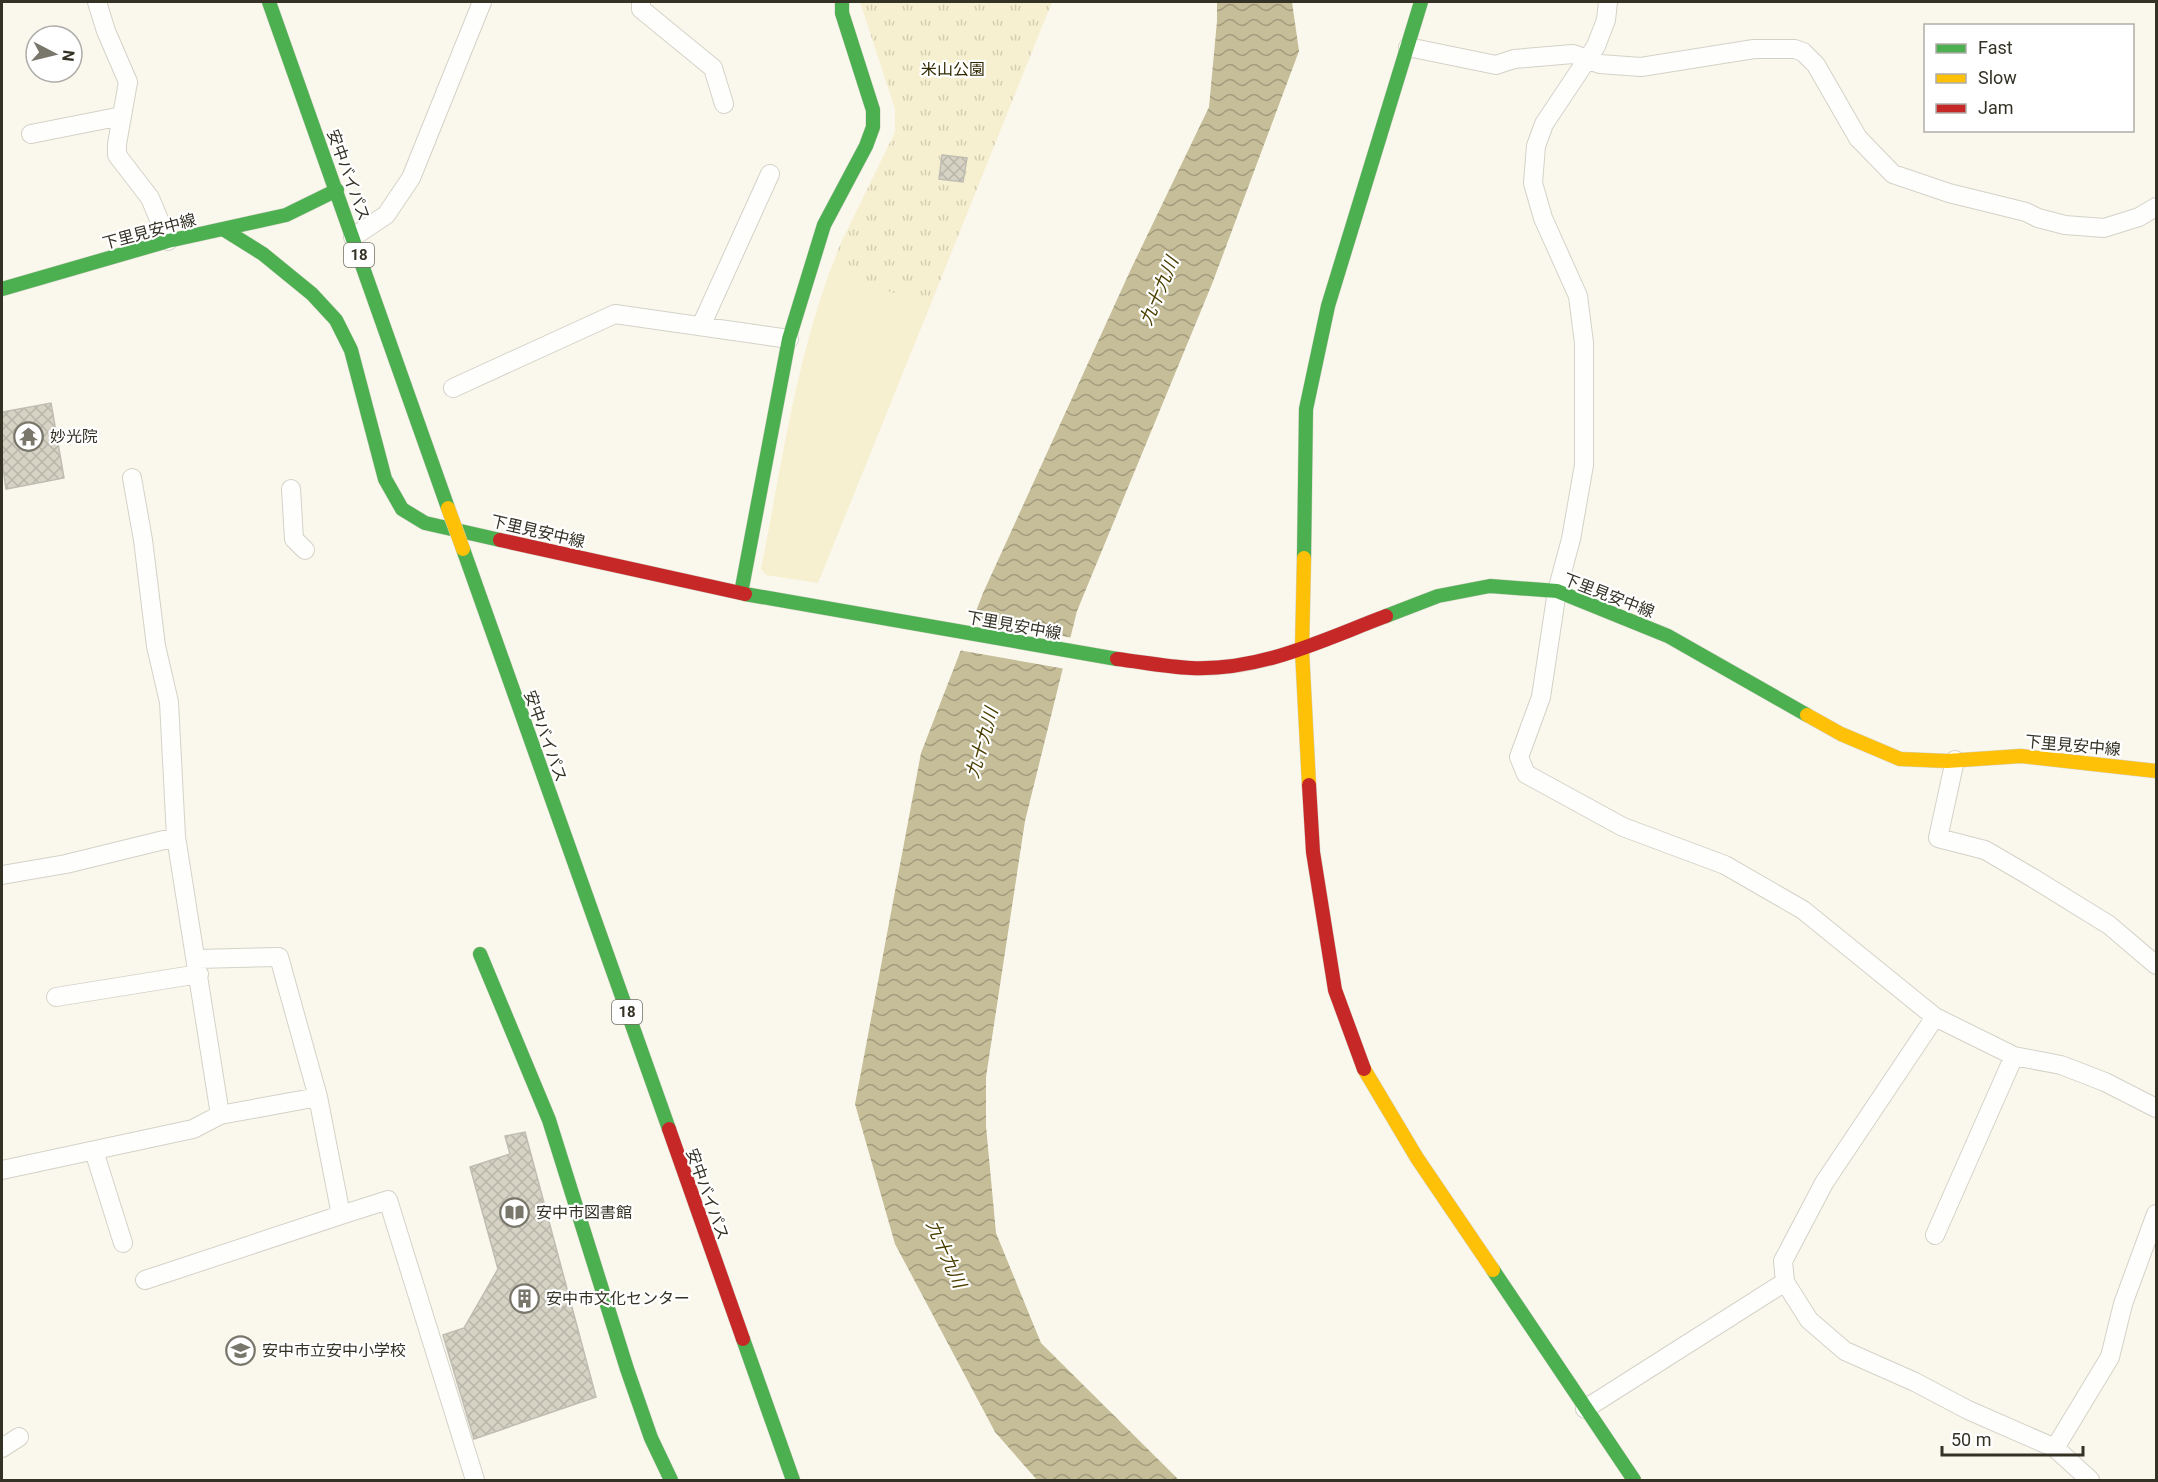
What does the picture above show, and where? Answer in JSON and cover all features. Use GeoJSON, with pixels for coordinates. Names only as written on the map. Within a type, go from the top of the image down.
{"type":"FeatureCollection","features":[{"type":"Feature","properties":{"kind":"main road","name":"安中バイパス"},"geometry":{"type":"LineString","coordinates":[[269,2],[792,1478]]}},
{"type":"Feature","properties":{"kind":"main road"},"geometry":{"type":"LineString","coordinates":[[741,593],[789,339],[824,225],[866,146],[873,127],[873,110],[842,13],[842,2]]}},
{"type":"Feature","properties":{"kind":"main road"},"geometry":{"type":"LineString","coordinates":[[1421,2],[1328,306],[1306,409],[1302,650],[1313,852],[1335,990],[1367,1076],[1417,1158],[1634,1480]]}},
{"type":"Feature","properties":{"kind":"main road"},"geometry":{"type":"LineString","coordinates":[[223,229],[286,215],[337,190]]}},
{"type":"Feature","properties":{"kind":"main road"},"geometry":{"type":"LineString","coordinates":[[277,230],[286,215]]}},
{"type":"Feature","properties":{"kind":"main road","name":"下里見安中線"},"geometry":{"type":"LineString","coordinates":[[2,289],[168,241],[223,229],[278,266],[312,294],[336,320],[353,359],[385,479],[402,509],[425,523],[741,593],[1091,656],[1192,668],[1248,664],[1302,650],[1438,596],[1490,586],[1557,591],[1668,636],[1841,734],[1900,759],[1955,760],[2021,756],[2157,771]]}},
{"type":"Feature","properties":{"kind":"main road"},"geometry":{"type":"LineString","coordinates":[[274,246],[278,266]]}},
{"type":"Feature","properties":{"kind":"main road"},"geometry":{"type":"LineString","coordinates":[[480,954],[549,1120],[627,1369],[651,1438],[671,1480]]}},
{"type":"Feature","properties":{"kind":"main road"},"geometry":{"type":"LineString","coordinates":[[776,1480],[792,1478]]}},
{"type":"Feature","properties":{"kind":"street"},"geometry":{"type":"LineString","coordinates":[[97,2],[106,31],[128,82],[117,155],[150,198],[168,241]]}},
{"type":"Feature","properties":{"kind":"street"},"geometry":{"type":"LineString","coordinates":[[353,237],[386,215],[411,178],[482,2]]}},
{"type":"Feature","properties":{"kind":"street"},"geometry":{"type":"LineString","coordinates":[[641,2],[641,9],[713,68],[724,104]]}},
{"type":"Feature","properties":{"kind":"street"},"geometry":{"type":"LineString","coordinates":[[1608,2],[1606,20],[1596,46],[1544,124],[1536,146],[1533,183],[1543,218],[1578,296],[1584,343],[1584,465],[1571,539],[1557,591],[1541,697],[1519,757],[1526,774],[1623,826],[1725,865],[1803,910],[1935,1017],[2014,1056],[2061,1065],[2105,1082],[2157,1108]]}},
{"type":"Feature","properties":{"kind":"street"},"geometry":{"type":"LineString","coordinates":[[1408,47],[1496,65],[1514,59],[1574,54],[1600,64],[1641,67],[1754,49],[1795,49],[1803,52],[1816,65],[1858,138],[1893,174],[1949,193],[2026,212],[2038,218],[2065,225],[2104,228],[2139,217],[2157,207]]}},
{"type":"Feature","properties":{"kind":"street"},"geometry":{"type":"LineString","coordinates":[[31,134],[122,116]]}},
{"type":"Feature","properties":{"kind":"street"},"geometry":{"type":"LineString","coordinates":[[701,326],[770,174]]}},
{"type":"Feature","properties":{"kind":"street"},"geometry":{"type":"LineString","coordinates":[[453,388],[615,314],[789,339]]}},
{"type":"Feature","properties":{"kind":"street"},"geometry":{"type":"LineString","coordinates":[[132,478],[143,540],[156,646],[169,702],[176,837],[220,1115]]}},
{"type":"Feature","properties":{"kind":"street"},"geometry":{"type":"LineString","coordinates":[[291,489],[294,539],[305,550]]}},
{"type":"Feature","properties":{"kind":"street"},"geometry":{"type":"LineString","coordinates":[[1955,760],[1938,838],[1986,850],[2109,925],[2157,965]]}},
{"type":"Feature","properties":{"kind":"street"},"geometry":{"type":"LineString","coordinates":[[2,875],[66,864],[176,837]]}},
{"type":"Feature","properties":{"kind":"street"},"geometry":{"type":"LineString","coordinates":[[56,997],[198,967],[279,957],[318,1097],[341,1215]]}},
{"type":"Feature","properties":{"kind":"street"},"geometry":{"type":"LineString","coordinates":[[1935,1017],[1824,1183],[1782,1261],[1785,1282],[1809,1320],[1845,1351],[1915,1382],[1968,1410],[2055,1448],[2090,1480]]}},
{"type":"Feature","properties":{"kind":"street"},"geometry":{"type":"LineString","coordinates":[[1935,1235],[2014,1056]]}},
{"type":"Feature","properties":{"kind":"street"},"geometry":{"type":"LineString","coordinates":[[2,1170],[193,1130],[220,1115],[318,1097]]}},
{"type":"Feature","properties":{"kind":"street"},"geometry":{"type":"LineString","coordinates":[[94,1150],[123,1243]]}},
{"type":"Feature","properties":{"kind":"street"},"geometry":{"type":"LineString","coordinates":[[145,1280],[388,1200],[475,1480]]}},
{"type":"Feature","properties":{"kind":"street"},"geometry":{"type":"LineString","coordinates":[[2055,1448],[2110,1357],[2123,1304],[2157,1214]]}},
{"type":"Feature","properties":{"kind":"street"},"geometry":{"type":"LineString","coordinates":[[1585,1409],[1785,1282]]}},
{"type":"Feature","properties":{"kind":"street"},"geometry":{"type":"LineString","coordinates":[[2,1448],[19,1437]]}},
{"type":"Feature","properties":{"kind":"green space","name":"米山公園"},"geometry":{"type":"Polygon","coordinates":[[[860,2],[1052,2],[930,306],[830,271],[840,245],[895,132],[895,109],[860,2]]]}},
{"type":"Feature","properties":{"kind":"green space"},"geometry":{"type":"Polygon","coordinates":[[[830,271],[930,306],[818,583],[766,575],[761,569],[798,381],[830,271]]]}},
{"type":"Feature","properties":{"kind":"water","name":"九十九川"},"geometry":{"type":"Polygon","coordinates":[[[1217,2],[1292,2],[1299,51],[1212,284],[1077,611],[1025,821],[986,1077],[986,1126],[996,1233],[1041,1343],[1179,1480],[1037,1480],[995,1432],[895,1244],[855,1104],[921,753],[983,593],[1131,269],[1209,107],[1217,2]]]}},
{"type":"Feature","properties":{"kind":"pier"},"geometry":{"type":"Polygon","coordinates":[[[969,619],[1073,638],[1066,669],[958,650],[969,619]]]}},
{"type":"Feature","properties":{"kind":"building"},"geometry":{"type":"Polygon","coordinates":[[[942,155],[967,158],[963,182],[939,179],[942,155]]]}},
{"type":"Feature","properties":{"kind":"building","name":"妙光院"},"geometry":{"type":"Polygon","coordinates":[[[51,403],[64,478],[6,489],[2,461],[2,412],[51,403]]]}},
{"type":"Feature","properties":{"kind":"building","name":"安中市文化センター"},"geometry":{"type":"Polygon","coordinates":[[[525,1132],[596,1397],[474,1439],[443,1335],[464,1328],[498,1269],[470,1167],[510,1154],[505,1136],[525,1132]]]}},
{"type":"Feature","properties":{"kind":"traffic: fast"},"geometry":{"type":"LineString","coordinates":[[269,2],[448,508]]}},
{"type":"Feature","properties":{"kind":"traffic: fast"},"geometry":{"type":"LineString","coordinates":[[741,593],[789,339],[824,225],[866,146],[873,127],[873,110],[842,13],[842,2]]}},
{"type":"Feature","properties":{"kind":"traffic: fast"},"geometry":{"type":"LineString","coordinates":[[1304,558],[1306,409],[1328,306],[1421,2]]}},
{"type":"Feature","properties":{"kind":"traffic: fast"},"geometry":{"type":"LineString","coordinates":[[2,289],[168,241],[286,215],[337,190]]}},
{"type":"Feature","properties":{"kind":"traffic: fast"},"geometry":{"type":"LineString","coordinates":[[223,229],[263,254],[312,294],[336,320],[351,350],[385,479],[402,509],[425,523],[500,540]]}},
{"type":"Feature","properties":{"kind":"traffic: fast"},"geometry":{"type":"LineString","coordinates":[[463,549],[669,1129]]}},
{"type":"Feature","properties":{"kind":"traffic: fast"},"geometry":{"type":"LineString","coordinates":[[1386,616],[1438,596],[1490,586],[1557,591],[1668,636],[1807,715]]}},
{"type":"Feature","properties":{"kind":"traffic: fast"},"geometry":{"type":"LineString","coordinates":[[745,594],[1117,659]]}},
{"type":"Feature","properties":{"kind":"traffic: fast"},"geometry":{"type":"LineString","coordinates":[[480,954],[549,1120],[627,1369],[651,1438],[671,1480]]}},
{"type":"Feature","properties":{"kind":"traffic: fast"},"geometry":{"type":"LineString","coordinates":[[1493,1270],[1634,1480]]}},
{"type":"Feature","properties":{"kind":"traffic: fast"},"geometry":{"type":"LineString","coordinates":[[743,1339],[793,1480]]}},
{"type":"Feature","properties":{"kind":"traffic: slow"},"geometry":{"type":"LineString","coordinates":[[448,508],[463,549]]}},
{"type":"Feature","properties":{"kind":"traffic: slow"},"geometry":{"type":"LineString","coordinates":[[1304,558],[1302,650],[1309,785]]}},
{"type":"Feature","properties":{"kind":"traffic: slow"},"geometry":{"type":"LineString","coordinates":[[1807,715],[1841,734],[1900,759],[1947,761],[2021,756],[2156,771]]}},
{"type":"Feature","properties":{"kind":"traffic: slow"},"geometry":{"type":"LineString","coordinates":[[1364,1069],[1417,1158],[1493,1270]]}},
{"type":"Feature","properties":{"kind":"traffic: jam"},"geometry":{"type":"LineString","coordinates":[[500,540],[745,594]]}},
{"type":"Feature","properties":{"kind":"traffic: jam"},"geometry":{"type":"LineString","coordinates":[[1117,659],[1191,668],[1242,665],[1315,644],[1386,616]]}},
{"type":"Feature","properties":{"kind":"traffic: jam"},"geometry":{"type":"LineString","coordinates":[[1309,785],[1313,852],[1335,990],[1364,1069]]}},
{"type":"Feature","properties":{"kind":"traffic: jam"},"geometry":{"type":"LineString","coordinates":[[669,1129],[743,1339]]}},
{"type":"Feature","properties":{"kind":"place","name":"妙光院"},"geometry":{"type":"Point","coordinates":[29,436]}},
{"type":"Feature","properties":{"kind":"place","name":"安中市図書館"},"geometry":{"type":"Point","coordinates":[515,1212]}},
{"type":"Feature","properties":{"kind":"place","name":"安中市文化センター"},"geometry":{"type":"Point","coordinates":[525,1298]}},
{"type":"Feature","properties":{"kind":"place","name":"安中市立安中小学校"},"geometry":{"type":"Point","coordinates":[241,1350]}}]}
